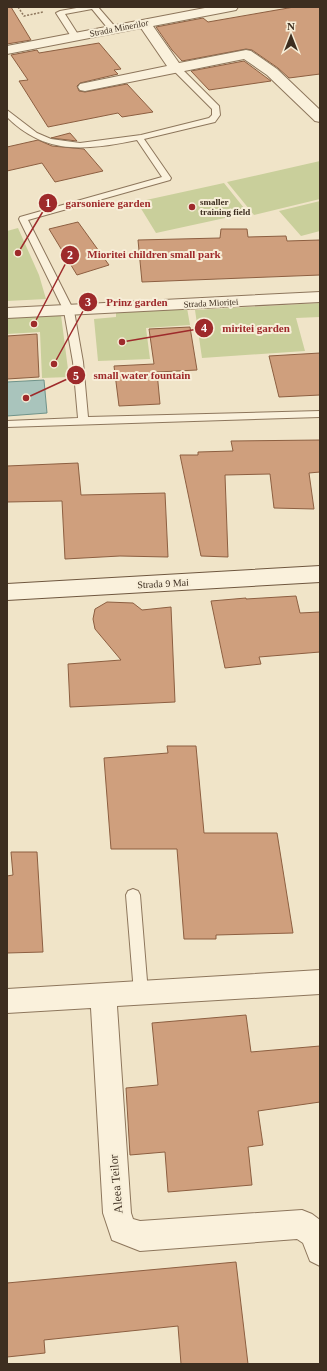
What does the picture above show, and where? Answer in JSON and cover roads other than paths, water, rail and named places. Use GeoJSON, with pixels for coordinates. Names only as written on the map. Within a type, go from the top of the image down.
{"type":"FeatureCollection","features":[{"type":"Feature","properties":{"kind":"street","name":"Strada Minerilor"},"geometry":{"type":"LineString","coordinates":[[7,50],[223,8]]}},
{"type":"Feature","properties":{"kind":"street"},"geometry":{"type":"LineString","coordinates":[[145,23],[155,40],[176,68]]}},
{"type":"Feature","properties":{"kind":"street"},"geometry":{"type":"LineString","coordinates":[[85,87],[246,54],[272,72],[320,118]]}},
{"type":"Feature","properties":{"kind":"street","name":"Strada Mioriței"},"geometry":{"type":"LineString","coordinates":[[7,313],[320,297]]}},
{"type":"Feature","properties":{"kind":"street","name":"Strada 9 Mai"},"geometry":{"type":"LineString","coordinates":[[7,592],[320,574]]}},
{"type":"Feature","properties":{"kind":"street"},"geometry":{"type":"LineString","coordinates":[[7,1001],[320,982]]}},
{"type":"Feature","properties":{"kind":"street","name":"Aleea Teilor"},"geometry":{"type":"LineString","coordinates":[[103,996],[117,1213],[122,1230],[140,1236],[302,1224],[314,1234],[320,1251]]}},
{"type":"Feature","properties":{"kind":"lane"},"geometry":{"type":"LineString","coordinates":[[75,36],[60,13],[94,7],[113,29]]}},
{"type":"Feature","properties":{"kind":"lane"},"geometry":{"type":"LineString","coordinates":[[7,112],[15,121],[30,133],[47,141],[76,146],[98,145],[212,120],[216,115],[216,108],[176,68]]}},
{"type":"Feature","properties":{"kind":"lane"},"geometry":{"type":"LineString","coordinates":[[83,421],[78,362],[69,311],[23,219],[167,178],[139,137]]}},
{"type":"Feature","properties":{"kind":"lane"},"geometry":{"type":"LineString","coordinates":[[7,424],[320,414]]}},
{"type":"Feature","properties":{"kind":"lane"},"geometry":{"type":"LineString","coordinates":[[133,895],[141,993]]}},
{"type":"Feature","properties":{"kind":"water"},"geometry":{"type":"Polygon","coordinates":[[[44,380],[47,413],[7,416],[7,382],[44,380]]]}},
{"type":"Feature","properties":{"kind":"place","name":"smaller training field"},"geometry":{"type":"Point","coordinates":[192,207]}},
{"type":"Feature","properties":{"kind":"place","name":"garsoniere garden"},"geometry":{"type":"Point","coordinates":[18,253]}},
{"type":"Feature","properties":{"kind":"place","name":"Mioritei children small park"},"geometry":{"type":"Point","coordinates":[34,324]}},
{"type":"Feature","properties":{"kind":"place","name":"miritei garden"},"geometry":{"type":"Point","coordinates":[122,342]}},
{"type":"Feature","properties":{"kind":"place","name":"Prinz garden"},"geometry":{"type":"Point","coordinates":[54,364]}},
{"type":"Feature","properties":{"kind":"place","name":"small water fountain"},"geometry":{"type":"Point","coordinates":[26,398]}}]}
